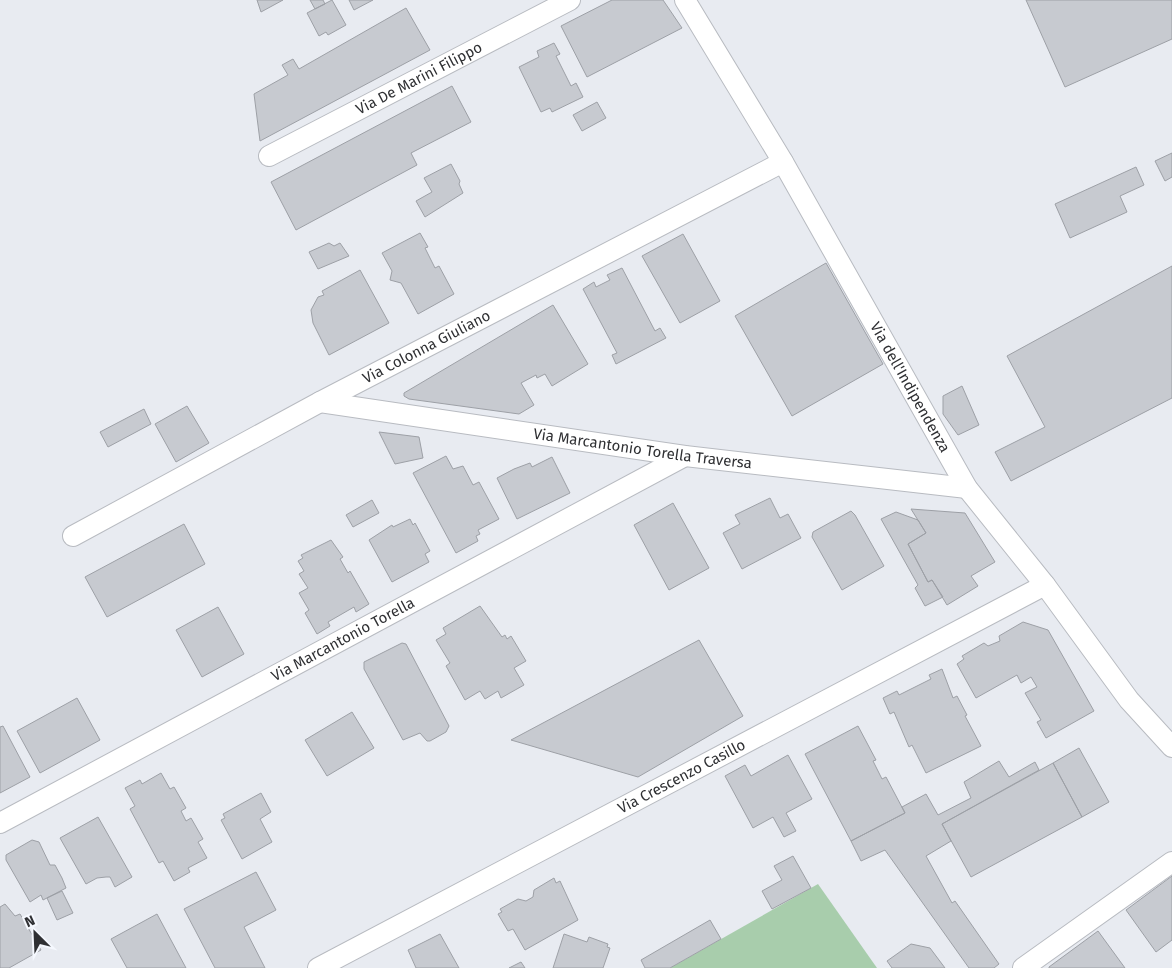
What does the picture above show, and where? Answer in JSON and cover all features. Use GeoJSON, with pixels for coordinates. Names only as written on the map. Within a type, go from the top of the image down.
{"type":"FeatureCollection","features":[{"type":"Feature","properties":{"kind":"street","name":"Via De Marini Filippo"},"geometry":{"type":"LineString","coordinates":[[269,156],[570,0]]}},
{"type":"Feature","properties":{"kind":"street","name":"Via dell'Indipendenza"},"geometry":{"type":"LineString","coordinates":[[685,0],[783,162],[967,488],[1044,585],[1129,700],[1172,747]]}},
{"type":"Feature","properties":{"kind":"street","name":"Via Colonna Giuliano"},"geometry":{"type":"LineString","coordinates":[[73,536],[320,402],[783,162]]}},
{"type":"Feature","properties":{"kind":"street","name":"Via Marcantonio Torella Traversa"},"geometry":{"type":"LineString","coordinates":[[320,402],[685,456],[967,488]]}},
{"type":"Feature","properties":{"kind":"street","name":"Via Marcantonio Torella"},"geometry":{"type":"LineString","coordinates":[[0,823],[685,456]]}},
{"type":"Feature","properties":{"kind":"street","name":"Via Crescenzo Casillo"},"geometry":{"type":"LineString","coordinates":[[318,968],[1044,585]]}},
{"type":"Feature","properties":{"kind":"street"},"geometry":{"type":"LineString","coordinates":[[1023,968],[1172,862]]}},
{"type":"Feature","properties":{"kind":"green space"},"geometry":{"type":"Polygon","coordinates":[[[818,884],[877,968],[670,968],[818,884]]]}},
{"type":"Feature","properties":{"kind":"building"},"geometry":{"type":"Polygon","coordinates":[[[257,0],[283,0],[261,12],[257,0]]]}},
{"type":"Feature","properties":{"kind":"building"},"geometry":{"type":"Polygon","coordinates":[[[310,0],[323,0],[325,4],[315,9],[310,0]]]}},
{"type":"Feature","properties":{"kind":"building"},"geometry":{"type":"Polygon","coordinates":[[[332,0],[346,25],[328,35],[326,32],[319,36],[307,13],[332,0]]]}},
{"type":"Feature","properties":{"kind":"building"},"geometry":{"type":"Polygon","coordinates":[[[349,0],[373,0],[354,10],[349,0]]]}},
{"type":"Feature","properties":{"kind":"building"},"geometry":{"type":"Polygon","coordinates":[[[612,0],[663,0],[682,28],[587,77],[561,26],[612,0]]]}},
{"type":"Feature","properties":{"kind":"building"},"geometry":{"type":"Polygon","coordinates":[[[1026,0],[1172,0],[1172,39],[1065,87],[1026,0]]]}},
{"type":"Feature","properties":{"kind":"building"},"geometry":{"type":"Polygon","coordinates":[[[406,8],[430,50],[260,141],[254,94],[288,75],[282,65],[293,59],[299,69],[406,8]]]}},
{"type":"Feature","properties":{"kind":"building"},"geometry":{"type":"Polygon","coordinates":[[[554,43],[560,54],[556,56],[571,86],[576,83],[583,97],[552,112],[550,108],[541,112],[519,67],[539,57],[537,51],[554,43]]]}},
{"type":"Feature","properties":{"kind":"building"},"geometry":{"type":"Polygon","coordinates":[[[452,86],[471,122],[411,153],[417,165],[296,230],[271,182],[452,86]]]}},
{"type":"Feature","properties":{"kind":"building"},"geometry":{"type":"Polygon","coordinates":[[[597,102],[606,118],[582,131],[573,115],[597,102]]]}},
{"type":"Feature","properties":{"kind":"building"},"geometry":{"type":"Polygon","coordinates":[[[1172,153],[1172,177],[1165,181],[1155,161],[1172,153]]]}},
{"type":"Feature","properties":{"kind":"building"},"geometry":{"type":"Polygon","coordinates":[[[451,164],[460,181],[459,184],[463,193],[425,217],[416,201],[432,192],[424,178],[451,164]]]}},
{"type":"Feature","properties":{"kind":"building"},"geometry":{"type":"Polygon","coordinates":[[[1136,167],[1144,185],[1120,196],[1127,212],[1070,238],[1055,204],[1136,167]]]}},
{"type":"Feature","properties":{"kind":"building"},"geometry":{"type":"Polygon","coordinates":[[[420,233],[428,247],[425,248],[435,268],[439,266],[454,294],[418,314],[401,283],[390,280],[392,271],[382,253],[420,233]]]}},
{"type":"Feature","properties":{"kind":"building"},"geometry":{"type":"Polygon","coordinates":[[[683,234],[720,301],[680,323],[642,256],[683,234]]]}},
{"type":"Feature","properties":{"kind":"building"},"geometry":{"type":"Polygon","coordinates":[[[329,243],[334,246],[340,243],[349,256],[318,269],[309,252],[329,243]]]}},
{"type":"Feature","properties":{"kind":"building"},"geometry":{"type":"Polygon","coordinates":[[[826,263],[883,364],[792,416],[735,316],[826,263]]]}},
{"type":"Feature","properties":{"kind":"building"},"geometry":{"type":"Polygon","coordinates":[[[1172,266],[1172,398],[1011,481],[995,452],[1045,427],[1007,356],[1172,266]]]}},
{"type":"Feature","properties":{"kind":"building"},"geometry":{"type":"Polygon","coordinates":[[[622,268],[655,331],[660,328],[666,338],[616,364],[612,355],[617,353],[583,289],[594,282],[596,287],[610,280],[607,275],[622,268]]]}},
{"type":"Feature","properties":{"kind":"building"},"geometry":{"type":"Polygon","coordinates":[[[360,270],[389,323],[329,355],[313,323],[311,310],[318,297],[324,295],[322,291],[360,270]]]}},
{"type":"Feature","properties":{"kind":"building"},"geometry":{"type":"Polygon","coordinates":[[[553,305],[588,364],[552,386],[545,374],[537,378],[536,375],[521,383],[534,405],[519,414],[409,399],[404,396],[404,393],[553,305]]]}},
{"type":"Feature","properties":{"kind":"building"},"geometry":{"type":"Polygon","coordinates":[[[962,386],[979,425],[958,435],[943,414],[943,396],[962,386]]]}},
{"type":"Feature","properties":{"kind":"building"},"geometry":{"type":"Polygon","coordinates":[[[187,406],[209,443],[176,462],[155,424],[187,406]]]}},
{"type":"Feature","properties":{"kind":"building"},"geometry":{"type":"Polygon","coordinates":[[[144,409],[151,424],[108,447],[100,432],[144,409]]]}},
{"type":"Feature","properties":{"kind":"building"},"geometry":{"type":"Polygon","coordinates":[[[379,432],[419,437],[423,458],[395,464],[379,432]]]}},
{"type":"Feature","properties":{"kind":"building"},"geometry":{"type":"Polygon","coordinates":[[[446,456],[453,469],[463,466],[473,485],[479,482],[499,519],[478,530],[480,534],[476,536],[478,541],[456,553],[413,473],[446,456]]]}},
{"type":"Feature","properties":{"kind":"building"},"geometry":{"type":"Polygon","coordinates":[[[552,457],[570,493],[517,519],[497,478],[514,469],[530,463],[532,467],[552,457]]]}},
{"type":"Feature","properties":{"kind":"building"},"geometry":{"type":"Polygon","coordinates":[[[770,498],[780,518],[788,514],[801,538],[742,569],[723,533],[740,524],[735,515],[770,498]]]}},
{"type":"Feature","properties":{"kind":"building"},"geometry":{"type":"Polygon","coordinates":[[[372,500],[379,513],[353,527],[346,515],[372,500]]]}},
{"type":"Feature","properties":{"kind":"building"},"geometry":{"type":"Polygon","coordinates":[[[673,503],[709,568],[669,590],[634,525],[673,503]]]}},
{"type":"Feature","properties":{"kind":"building"},"geometry":{"type":"Polygon","coordinates":[[[911,509],[965,513],[995,562],[971,576],[978,586],[947,605],[932,580],[928,582],[908,544],[926,533],[911,509]]]}},
{"type":"Feature","properties":{"kind":"building"},"geometry":{"type":"Polygon","coordinates":[[[851,511],[884,566],[842,590],[812,537],[813,532],[851,511]]]}},
{"type":"Feature","properties":{"kind":"building"},"geometry":{"type":"Polygon","coordinates":[[[896,512],[918,520],[926,533],[908,544],[928,582],[932,580],[943,597],[925,606],[915,588],[918,585],[881,519],[896,512]]]}},
{"type":"Feature","properties":{"kind":"building"},"geometry":{"type":"Polygon","coordinates":[[[410,519],[413,525],[415,523],[430,551],[425,554],[429,562],[392,582],[369,540],[392,525],[393,527],[410,519]]]}},
{"type":"Feature","properties":{"kind":"building"},"geometry":{"type":"Polygon","coordinates":[[[184,524],[205,564],[107,617],[85,577],[184,524]]]}},
{"type":"Feature","properties":{"kind":"building"},"geometry":{"type":"Polygon","coordinates":[[[331,540],[343,557],[340,559],[348,573],[350,571],[369,604],[356,612],[354,607],[328,622],[330,626],[317,634],[305,613],[309,610],[299,593],[308,588],[299,574],[304,571],[298,561],[303,558],[301,555],[331,540]]]}},
{"type":"Feature","properties":{"kind":"building"},"geometry":{"type":"Polygon","coordinates":[[[480,606],[502,637],[505,635],[507,639],[511,636],[526,661],[514,668],[524,685],[501,698],[498,691],[485,699],[480,691],[465,700],[446,666],[450,663],[436,640],[446,634],[443,628],[480,606]]]}},
{"type":"Feature","properties":{"kind":"building"},"geometry":{"type":"Polygon","coordinates":[[[218,607],[244,654],[202,677],[176,630],[218,607]]]}},
{"type":"Feature","properties":{"kind":"building"},"geometry":{"type":"Polygon","coordinates":[[[1023,622],[1048,630],[1094,711],[1046,738],[1037,722],[1041,720],[1025,693],[1037,687],[1031,677],[1021,683],[1017,675],[976,698],[957,664],[964,659],[962,656],[984,643],[988,646],[1000,641],[999,636],[1023,622]]]}},
{"type":"Feature","properties":{"kind":"building"},"geometry":{"type":"Polygon","coordinates":[[[699,640],[743,716],[638,777],[511,740],[699,640]]]}},
{"type":"Feature","properties":{"kind":"building"},"geometry":{"type":"Polygon","coordinates":[[[402,643],[406,644],[449,726],[446,732],[430,741],[427,741],[420,733],[403,740],[364,669],[364,662],[402,643]]]}},
{"type":"Feature","properties":{"kind":"building"},"geometry":{"type":"Polygon","coordinates":[[[942,669],[953,698],[957,696],[981,746],[926,773],[912,745],[909,747],[894,712],[890,714],[883,698],[897,691],[899,695],[931,679],[929,675],[942,669]]]}},
{"type":"Feature","properties":{"kind":"building"},"geometry":{"type":"Polygon","coordinates":[[[77,698],[100,740],[40,773],[17,731],[77,698]]]}},
{"type":"Feature","properties":{"kind":"building"},"geometry":{"type":"Polygon","coordinates":[[[352,712],[374,748],[327,776],[305,740],[352,712]]]}},
{"type":"Feature","properties":{"kind":"building"},"geometry":{"type":"Polygon","coordinates":[[[3,726],[30,777],[0,793],[0,727],[3,726]]]}},
{"type":"Feature","properties":{"kind":"building"},"geometry":{"type":"Polygon","coordinates":[[[858,726],[876,760],[873,761],[882,779],[886,777],[905,813],[851,841],[805,754],[858,726]]]}},
{"type":"Feature","properties":{"kind":"building"},"geometry":{"type":"Polygon","coordinates":[[[1079,748],[1109,802],[1082,817],[1053,763],[1079,748]]]}},
{"type":"Feature","properties":{"kind":"building"},"geometry":{"type":"Polygon","coordinates":[[[788,755],[812,799],[786,813],[796,831],[784,837],[773,817],[753,828],[725,776],[745,765],[751,776],[788,755]]]}},
{"type":"Feature","properties":{"kind":"building"},"geometry":{"type":"Polygon","coordinates":[[[999,761],[1009,777],[1035,762],[1039,770],[942,824],[951,841],[926,856],[952,903],[955,901],[999,964],[994,968],[969,968],[885,850],[861,861],[851,841],[905,813],[902,807],[926,794],[938,815],[971,798],[964,782],[999,761]]]}},
{"type":"Feature","properties":{"kind":"building"},"geometry":{"type":"Polygon","coordinates":[[[1053,763],[1082,817],[971,877],[942,824],[1053,763]]]}},
{"type":"Feature","properties":{"kind":"building"},"geometry":{"type":"Polygon","coordinates":[[[161,773],[170,789],[174,787],[186,808],[181,811],[186,821],[191,818],[203,839],[198,842],[207,858],[188,868],[190,872],[174,881],[163,861],[159,863],[130,809],[135,806],[125,788],[140,780],[142,784],[161,773]]]}},
{"type":"Feature","properties":{"kind":"building"},"geometry":{"type":"Polygon","coordinates":[[[261,793],[271,812],[260,819],[272,842],[242,859],[221,820],[225,818],[223,814],[261,793]]]}},
{"type":"Feature","properties":{"kind":"building"},"geometry":{"type":"Polygon","coordinates":[[[98,817],[132,877],[115,887],[110,877],[97,878],[86,884],[60,838],[98,817]]]}},
{"type":"Feature","properties":{"kind":"building"},"geometry":{"type":"Polygon","coordinates":[[[32,840],[39,842],[50,865],[55,865],[66,888],[43,900],[41,895],[30,902],[6,860],[6,855],[32,840]]]}},
{"type":"Feature","properties":{"kind":"building"},"geometry":{"type":"Polygon","coordinates":[[[793,856],[811,888],[772,909],[762,891],[782,880],[774,866],[793,856]]]}},
{"type":"Feature","properties":{"kind":"building"},"geometry":{"type":"Polygon","coordinates":[[[256,872],[276,910],[244,927],[265,968],[215,968],[184,909],[256,872]]]}},
{"type":"Feature","properties":{"kind":"building"},"geometry":{"type":"Polygon","coordinates":[[[1172,876],[1172,940],[1156,952],[1126,910],[1172,876]]]}},
{"type":"Feature","properties":{"kind":"building"},"geometry":{"type":"Polygon","coordinates":[[[554,878],[556,883],[560,881],[578,920],[525,950],[513,929],[508,931],[498,914],[502,912],[500,909],[518,899],[526,901],[533,897],[534,890],[554,878]]]}},
{"type":"Feature","properties":{"kind":"building"},"geometry":{"type":"Polygon","coordinates":[[[62,891],[73,913],[57,920],[47,898],[62,891]]]}},
{"type":"Feature","properties":{"kind":"building"},"geometry":{"type":"Polygon","coordinates":[[[5,904],[15,916],[20,914],[41,950],[9,968],[0,968],[0,907],[5,904]]]}},
{"type":"Feature","properties":{"kind":"building"},"geometry":{"type":"Polygon","coordinates":[[[157,914],[186,968],[127,968],[111,939],[157,914]]]}},
{"type":"Feature","properties":{"kind":"building"},"geometry":{"type":"Polygon","coordinates":[[[710,920],[721,939],[670,968],[645,968],[641,960],[710,920]]]}},
{"type":"Feature","properties":{"kind":"building"},"geometry":{"type":"Polygon","coordinates":[[[1098,931],[1125,968],[1049,968],[1049,967],[1098,931]]]}},
{"type":"Feature","properties":{"kind":"building"},"geometry":{"type":"Polygon","coordinates":[[[440,934],[459,968],[416,968],[408,950],[440,934]]]}},
{"type":"Feature","properties":{"kind":"building"},"geometry":{"type":"Polygon","coordinates":[[[564,934],[587,942],[589,937],[608,944],[607,947],[610,948],[603,968],[553,968],[564,934]]]}},
{"type":"Feature","properties":{"kind":"building"},"geometry":{"type":"Polygon","coordinates":[[[911,944],[930,948],[945,968],[892,968],[887,961],[911,944]]]}},
{"type":"Feature","properties":{"kind":"building"},"geometry":{"type":"Polygon","coordinates":[[[521,962],[525,968],[509,968],[521,962]]]}}]}
